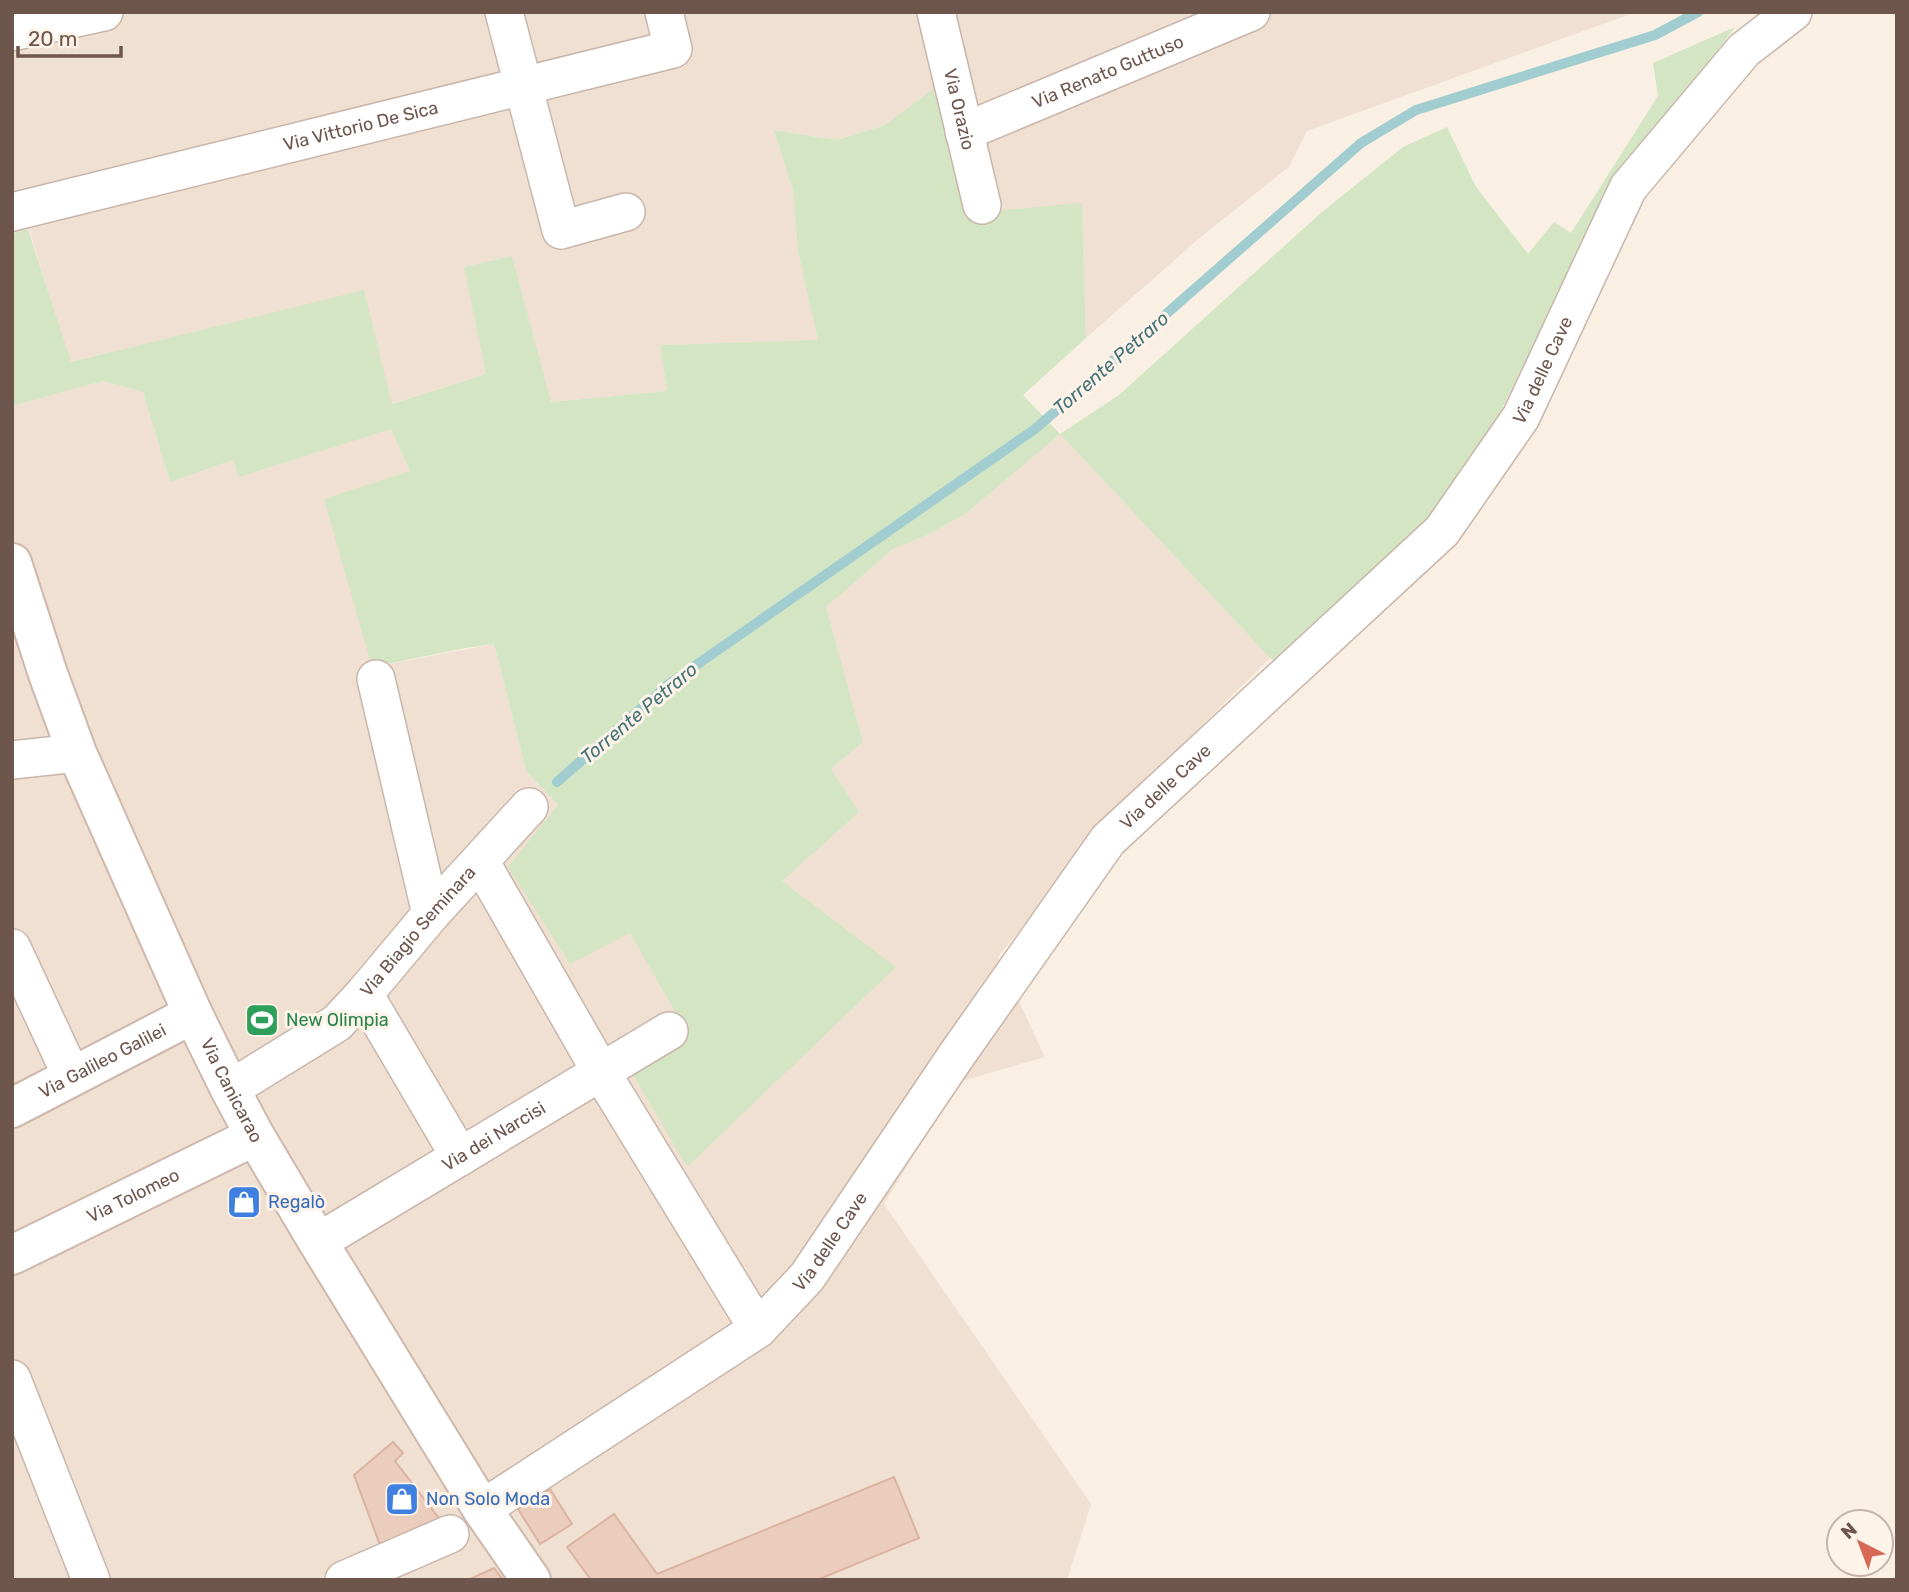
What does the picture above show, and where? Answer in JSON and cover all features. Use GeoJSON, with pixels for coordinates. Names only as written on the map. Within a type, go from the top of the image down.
{"type":"FeatureCollection","features":[{"type":"Feature","properties":{"kind":"main road","name":"Via Canicarao"},"geometry":{"type":"LineString","coordinates":[[12,563],[48,674],[78,753],[193,1014],[230,1089],[318,1242],[482,1509],[531,1580]]}},
{"type":"Feature","properties":{"kind":"main road","name":"Via Galileo Galilei"},"geometry":{"type":"LineString","coordinates":[[12,1108],[193,1014]]}},
{"type":"Feature","properties":{"kind":"main road","name":"Via Tolomeo"},"geometry":{"type":"LineString","coordinates":[[12,1255],[255,1136]]}},
{"type":"Feature","properties":{"kind":"street"},"geometry":{"type":"LineString","coordinates":[[12,32],[104,12]]}},
{"type":"Feature","properties":{"kind":"street"},"geometry":{"type":"LineString","coordinates":[[504,12],[561,230],[626,212]]}},
{"type":"Feature","properties":{"kind":"street","name":"Via Vittorio De Sica"},"geometry":{"type":"LineString","coordinates":[[12,212],[673,49],[664,12]]}},
{"type":"Feature","properties":{"kind":"street","name":"Via Orazio"},"geometry":{"type":"LineString","coordinates":[[936,12],[982,205]]}},
{"type":"Feature","properties":{"kind":"street","name":"Via Renato Guttuso"},"geometry":{"type":"LineString","coordinates":[[964,132],[1251,12]]}},
{"type":"Feature","properties":{"kind":"street","name":"Via delle Cave"},"geometry":{"type":"LineString","coordinates":[[482,1509],[758,1329],[807,1277],[956,1056],[1108,840],[1442,531],[1521,417],[1628,188],[1744,50],[1793,12]]}},
{"type":"Feature","properties":{"kind":"street"},"geometry":{"type":"LineString","coordinates":[[376,680],[431,914]]}},
{"type":"Feature","properties":{"kind":"street"},"geometry":{"type":"LineString","coordinates":[[12,760],[78,753]]}},
{"type":"Feature","properties":{"kind":"street","name":"Via Biagio Seminara"},"geometry":{"type":"LineString","coordinates":[[230,1089],[337,1023],[431,914],[529,807]]}},
{"type":"Feature","properties":{"kind":"street"},"geometry":{"type":"LineString","coordinates":[[480,861],[601,1072],[758,1329]]}},
{"type":"Feature","properties":{"kind":"street"},"geometry":{"type":"LineString","coordinates":[[12,948],[72,1077]]}},
{"type":"Feature","properties":{"kind":"street"},"geometry":{"type":"LineString","coordinates":[[364,994],[460,1157]]}},
{"type":"Feature","properties":{"kind":"street","name":"Via dei Narcisi"},"geometry":{"type":"LineString","coordinates":[[318,1242],[669,1031]]}},
{"type":"Feature","properties":{"kind":"street"},"geometry":{"type":"LineString","coordinates":[[12,1379],[92,1580]]}},
{"type":"Feature","properties":{"kind":"street"},"geometry":{"type":"LineString","coordinates":[[344,1580],[414,1566],[450,1534]]}},
{"type":"Feature","properties":{"kind":"shaded area"},"geometry":{"type":"Polygon","coordinates":[[[12,12],[1636,12],[1307,131],[1289,167],[1203,235],[1086,338],[1082,204],[972,213],[933,90],[885,125],[837,140],[774,130],[794,190],[798,251],[819,340],[660,345],[667,391],[550,402],[512,256],[465,267],[486,374],[391,404],[364,291],[70,362],[29,229],[12,234],[12,12]]]}},
{"type":"Feature","properties":{"kind":"shaded area"},"geometry":{"type":"Polygon","coordinates":[[[103,381],[143,392],[170,482],[233,460],[239,477],[391,428],[410,471],[373,667],[494,644],[526,771],[558,805],[570,963],[630,932],[685,1027],[687,1167],[782,881],[831,769],[863,742],[825,607],[893,549],[930,534],[968,512],[1060,434],[1270,658],[1112,814],[998,957],[1045,1057],[958,1082],[884,1204],[1091,1504],[1067,1580],[12,1580],[12,406],[103,381]]]}},
{"type":"Feature","properties":{"kind":"green space"},"geometry":{"type":"Polygon","coordinates":[[[1735,27],[1613,194],[1541,330],[1463,487],[1280,663],[1270,658],[1060,434],[1119,395],[1322,212],[1403,147],[1447,127],[1476,187],[1528,254],[1554,222],[1571,233],[1658,96],[1653,63],[1735,27]]]}},
{"type":"Feature","properties":{"kind":"green space"},"geometry":{"type":"Polygon","coordinates":[[[933,89],[972,213],[1082,203],[1086,338],[1023,395],[1060,434],[968,512],[930,534],[893,549],[826,607],[863,742],[831,769],[859,812],[782,881],[896,967],[687,1167],[627,1064],[684,1027],[630,933],[570,964],[508,867],[558,805],[526,771],[494,644],[372,667],[324,499],[410,471],[391,429],[239,477],[233,460],[170,482],[143,392],[103,381],[12,406],[12,234],[28,229],[71,362],[364,290],[392,404],[486,374],[464,267],[512,256],[551,402],[667,391],[660,345],[818,340],[798,251],[793,190],[774,130],[837,140],[885,125],[933,89]]]}},
{"type":"Feature","properties":{"kind":"building"},"geometry":{"type":"Polygon","coordinates":[[[393,1442],[403,1453],[395,1461],[442,1522],[380,1545],[354,1475],[393,1442]]]}},
{"type":"Feature","properties":{"kind":"building"},"geometry":{"type":"Polygon","coordinates":[[[894,1477],[919,1538],[817,1580],[591,1580],[567,1547],[614,1514],[657,1574],[894,1477]]]}},
{"type":"Feature","properties":{"kind":"building"},"geometry":{"type":"Polygon","coordinates":[[[550,1489],[572,1524],[540,1544],[518,1509],[550,1489]]]}},
{"type":"Feature","properties":{"kind":"building"},"geometry":{"type":"Polygon","coordinates":[[[494,1568],[503,1580],[468,1580],[494,1568]]]}},
{"type":"Feature","properties":{"kind":"waterway","name":"Torrente Petraro"},"geometry":{"type":"LineString","coordinates":[[557,782],[669,684],[1035,429],[1361,143],[1416,110],[1655,35],[1698,12]]}},
{"type":"Feature","properties":{"kind":"place","name":"New Olimpia"},"geometry":{"type":"Point","coordinates":[262,1020]}},
{"type":"Feature","properties":{"kind":"place","name":"Regalò"},"geometry":{"type":"Point","coordinates":[244,1202]}},
{"type":"Feature","properties":{"kind":"place","name":"Non Solo Moda"},"geometry":{"type":"Point","coordinates":[402,1499]}}]}
